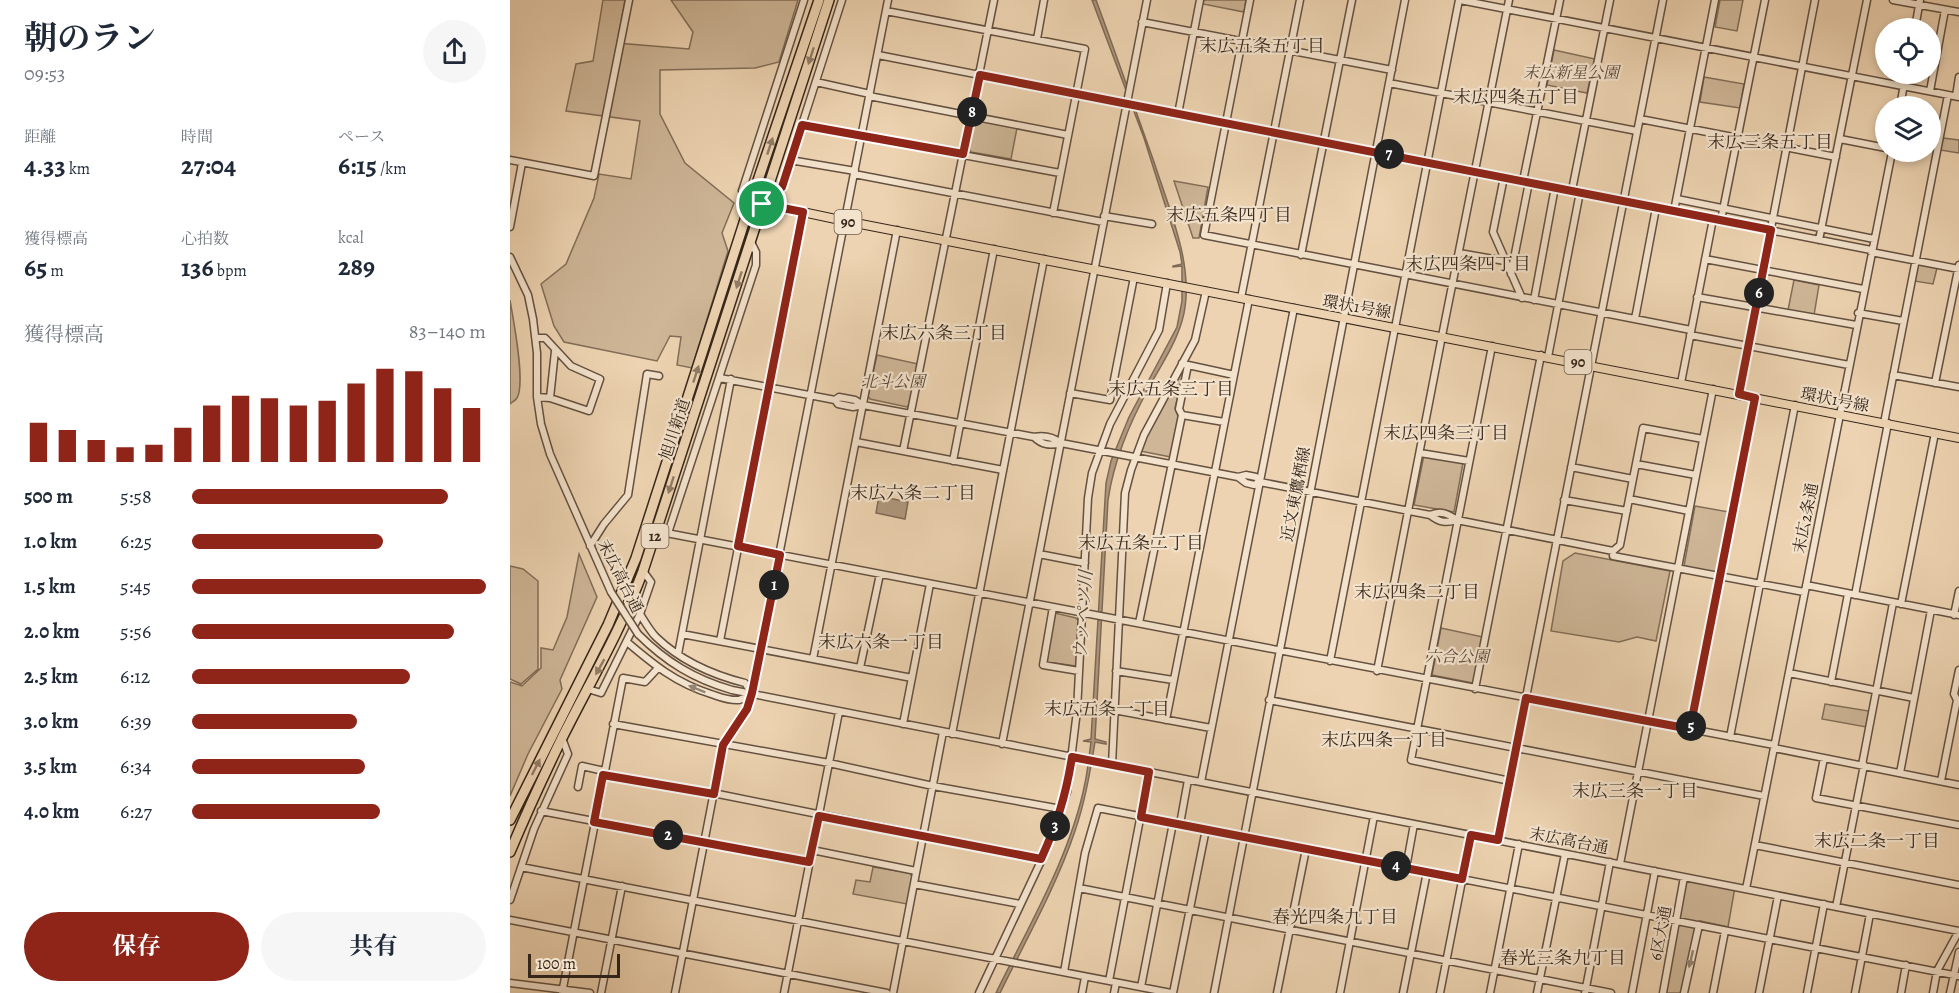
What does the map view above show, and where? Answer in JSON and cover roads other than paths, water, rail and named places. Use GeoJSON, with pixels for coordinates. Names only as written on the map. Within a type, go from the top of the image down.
{"type":"FeatureCollection","features":[{"type":"Feature","properties":{"kind":"highway","name":"旭川新道"},"geometry":{"type":"LineString","coordinates":[[510,820],[608,625],[636,558],[751,201],[819,0]]}},
{"type":"Feature","properties":{"kind":"highway","name":"旭川新道"},"geometry":{"type":"LineString","coordinates":[[510,852],[562,738],[620,628],[643,571],[829,0]]}},
{"type":"Feature","properties":{"kind":"main road","name":"環状1号線"},"geometry":{"type":"LineString","coordinates":[[751,201],[1959,438]]}},
{"type":"Feature","properties":{"kind":"street"},"geometry":{"type":"LineString","coordinates":[[510,160],[594,176],[629,0]]}},
{"type":"Feature","properties":{"kind":"street"},"geometry":{"type":"LineString","coordinates":[[751,201],[742,191],[804,0]]}},
{"type":"Feature","properties":{"kind":"street"},"geometry":{"type":"LineString","coordinates":[[762,204],[782,187],[842,0]]}},
{"type":"Feature","properties":{"kind":"street"},"geometry":{"type":"LineString","coordinates":[[675,993],[723,745],[747,709],[752,693],[878,55],[886,0]]}},
{"type":"Feature","properties":{"kind":"street"},"geometry":{"type":"LineString","coordinates":[[903,451],[994,0]]}},
{"type":"Feature","properties":{"kind":"street"},"geometry":{"type":"LineString","coordinates":[[1037,39],[1044,0]]}},
{"type":"Feature","properties":{"kind":"street"},"geometry":{"type":"LineString","coordinates":[[1002,744],[1147,0]]}},
{"type":"Feature","properties":{"kind":"street"},"geometry":{"type":"LineString","coordinates":[[1178,114],[1200,0]]}},
{"type":"Feature","properties":{"kind":"street"},"geometry":{"type":"LineString","coordinates":[[1250,0],[1204,235],[1635,319],[1749,346],[1849,365]]}},
{"type":"Feature","properties":{"kind":"street"},"geometry":{"type":"LineString","coordinates":[[1166,720],[1234,375],[1252,245],[1300,0]]}},
{"type":"Feature","properties":{"kind":"street"},"geometry":{"type":"LineString","coordinates":[[1301,255],[1352,0]]}},
{"type":"Feature","properties":{"kind":"street","name":"近文東鷹栖線"},"geometry":{"type":"LineString","coordinates":[[1214,993],[1405,0]]}},
{"type":"Feature","properties":{"kind":"street"},"geometry":{"type":"LineString","coordinates":[[1330,661],[1426,162],[1460,0],[1957,97],[1959,77]]}},
{"type":"Feature","properties":{"kind":"street"},"geometry":{"type":"LineString","coordinates":[[1377,670],[1509,0]]}},
{"type":"Feature","properties":{"kind":"street"},"geometry":{"type":"LineString","coordinates":[[1511,274],[1537,112],[1560,0]]}},
{"type":"Feature","properties":{"kind":"street"},"geometry":{"type":"LineString","coordinates":[[1572,190],[1610,0]]}},
{"type":"Feature","properties":{"kind":"street"},"geometry":{"type":"LineString","coordinates":[[1498,840],[1663,0]]}},
{"type":"Feature","properties":{"kind":"street"},"geometry":{"type":"LineString","coordinates":[[1674,211],[1715,0]]}},
{"type":"Feature","properties":{"kind":"street"},"geometry":{"type":"LineString","coordinates":[[1721,220],[1765,0]]}},
{"type":"Feature","properties":{"kind":"street"},"geometry":{"type":"LineString","coordinates":[[1739,394],[1815,0]]}},
{"type":"Feature","properties":{"kind":"street"},"geometry":{"type":"LineString","coordinates":[[1819,240],[1867,0]]}},
{"type":"Feature","properties":{"kind":"street"},"geometry":{"type":"LineString","coordinates":[[1893,0],[1920,2],[1959,12]]}},
{"type":"Feature","properties":{"kind":"street"},"geometry":{"type":"LineString","coordinates":[[1917,18],[1920,2]]}},
{"type":"Feature","properties":{"kind":"street"},"geometry":{"type":"LineString","coordinates":[[1930,92],[1946,10]]}},
{"type":"Feature","properties":{"kind":"street"},"geometry":{"type":"LineString","coordinates":[[886,11],[1084,49],[1053,213]]}},
{"type":"Feature","properties":{"kind":"street"},"geometry":{"type":"LineString","coordinates":[[1142,22],[1392,70]]}},
{"type":"Feature","properties":{"kind":"street"},"geometry":{"type":"LineString","coordinates":[[878,55],[1624,200],[1915,261],[1959,268],[1935,383]]}},
{"type":"Feature","properties":{"kind":"street"},"geometry":{"type":"LineString","coordinates":[[816,82],[1068,135]]}},
{"type":"Feature","properties":{"kind":"street"},"geometry":{"type":"LineString","coordinates":[[1389,83],[1637,131]]}},
{"type":"Feature","properties":{"kind":"street"},"geometry":{"type":"LineString","coordinates":[[1902,96],[1904,86]]}},
{"type":"Feature","properties":{"kind":"street"},"geometry":{"type":"LineString","coordinates":[[1831,682],[1886,423],[1903,321],[1948,95]]}},
{"type":"Feature","properties":{"kind":"street"},"geometry":{"type":"LineString","coordinates":[[793,113],[805,115]]}},
{"type":"Feature","properties":{"kind":"street"},"geometry":{"type":"LineString","coordinates":[[1640,119],[1836,157]]}},
{"type":"Feature","properties":{"kind":"street"},"geometry":{"type":"LineString","coordinates":[[802,125],[1060,173]]}},
{"type":"Feature","properties":{"kind":"street"},"geometry":{"type":"LineString","coordinates":[[1840,139],[1875,146]]}},
{"type":"Feature","properties":{"kind":"street"},"geometry":{"type":"LineString","coordinates":[[790,160],[1053,213],[1152,225]]}},
{"type":"Feature","properties":{"kind":"street","name":"末広2条通"},"geometry":{"type":"LineString","coordinates":[[1746,889],[1858,313],[1890,162]]}},
{"type":"Feature","properties":{"kind":"street"},"geometry":{"type":"LineString","coordinates":[[510,227],[522,163]]}},
{"type":"Feature","properties":{"kind":"street"},"geometry":{"type":"LineString","coordinates":[[1504,177],[1493,232],[1522,298]]}},
{"type":"Feature","properties":{"kind":"street"},"geometry":{"type":"LineString","coordinates":[[1534,300],[1556,187]]}},
{"type":"Feature","properties":{"kind":"street"},"geometry":{"type":"LineString","coordinates":[[1475,689],[1506,529],[1545,356],[1559,305],[1580,192]]}},
{"type":"Feature","properties":{"kind":"street"},"geometry":{"type":"LineString","coordinates":[[1677,199],[1874,238]]}},
{"type":"Feature","properties":{"kind":"street"},"geometry":{"type":"LineString","coordinates":[[1635,319],[1656,208]]}},
{"type":"Feature","properties":{"kind":"street"},"geometry":{"type":"LineString","coordinates":[[720,641],[803,212]]}},
{"type":"Feature","properties":{"kind":"street"},"geometry":{"type":"LineString","coordinates":[[1681,383],[1713,219]]}},
{"type":"Feature","properties":{"kind":"street"},"geometry":{"type":"LineString","coordinates":[[813,659],[897,230]]}},
{"type":"Feature","properties":{"kind":"street"},"geometry":{"type":"LineString","coordinates":[[668,532],[756,265],[756,252],[751,242]]}},
{"type":"Feature","properties":{"kind":"street"},"geometry":{"type":"LineString","coordinates":[[953,460],[993,249]]}},
{"type":"Feature","properties":{"kind":"street"},"geometry":{"type":"LineString","coordinates":[[1459,253],[1505,261]]}},
{"type":"Feature","properties":{"kind":"street","name":"末広高台通"},"geometry":{"type":"LineString","coordinates":[[510,257],[528,295],[536,338],[537,397],[541,424],[550,454],[611,592],[638,634],[654,650],[687,674],[707,683],[839,712],[1824,904],[1959,934]]}},
{"type":"Feature","properties":{"kind":"street"},"geometry":{"type":"LineString","coordinates":[[952,734],[1044,259]]}},
{"type":"Feature","properties":{"kind":"street"},"geometry":{"type":"LineString","coordinates":[[1705,259],[1863,289]]}},
{"type":"Feature","properties":{"kind":"street"},"geometry":{"type":"LineString","coordinates":[[1110,400],[1134,277]]}},
{"type":"Feature","properties":{"kind":"street"},"geometry":{"type":"LineString","coordinates":[[979,993],[998,959],[1041,859],[1066,792],[1072,757],[1086,614],[1085,563],[1088,498],[1092,473],[1120,402],[1159,330],[1171,284]]}},
{"type":"Feature","properties":{"kind":"street"},"geometry":{"type":"LineString","coordinates":[[1112,765],[1116,672],[1115,619],[1125,493],[1133,456],[1185,364],[1195,340],[1206,291]]}},
{"type":"Feature","properties":{"kind":"street"},"geometry":{"type":"LineString","coordinates":[[1697,297],[1856,325]]}},
{"type":"Feature","properties":{"kind":"street"},"geometry":{"type":"LineString","coordinates":[[1201,782],[1294,308]]}},
{"type":"Feature","properties":{"kind":"street"},"geometry":{"type":"LineString","coordinates":[[1858,313],[1903,321]]}},
{"type":"Feature","properties":{"kind":"street"},"geometry":{"type":"LineString","coordinates":[[536,338],[545,338],[571,366],[600,379],[589,411],[550,398],[537,397]]}},
{"type":"Feature","properties":{"kind":"street"},"geometry":{"type":"LineString","coordinates":[[1492,346],[1411,760],[1510,781]]}},
{"type":"Feature","properties":{"kind":"street"},"geometry":{"type":"LineString","coordinates":[[550,398],[555,351]]}},
{"type":"Feature","properties":{"kind":"street"},"geometry":{"type":"LineString","coordinates":[[1185,364],[1234,375]]}},
{"type":"Feature","properties":{"kind":"street"},"geometry":{"type":"LineString","coordinates":[[1140,623],[1182,415],[1179,409],[1185,364]]}},
{"type":"Feature","properties":{"kind":"street"},"geometry":{"type":"LineString","coordinates":[[590,546],[604,524],[628,495],[647,374],[659,376]]}},
{"type":"Feature","properties":{"kind":"street"},"geometry":{"type":"LineString","coordinates":[[1893,375],[1959,387]]}},
{"type":"Feature","properties":{"kind":"street"},"geometry":{"type":"LineString","coordinates":[[720,378],[811,394],[853,407],[863,405],[1034,437],[1041,435],[1061,443],[1214,473],[1238,477],[1246,475],[1256,477],[1260,482],[1430,515],[1445,523],[1457,520],[1613,550],[1620,545],[1643,428],[1703,439]]}},
{"type":"Feature","properties":{"kind":"street"},"geometry":{"type":"LineString","coordinates":[[678,654],[731,380]]}},
{"type":"Feature","properties":{"kind":"street"},"geometry":{"type":"LineString","coordinates":[[1620,864],[1713,389]]}},
{"type":"Feature","properties":{"kind":"street"},"geometry":{"type":"LineString","coordinates":[[1070,393],[1120,402]]}},
{"type":"Feature","properties":{"kind":"street"},"geometry":{"type":"LineString","coordinates":[[1690,729],[1755,398]]}},
{"type":"Feature","properties":{"kind":"street"},"geometry":{"type":"LineString","coordinates":[[1730,737],[1795,405]]}},
{"type":"Feature","properties":{"kind":"street"},"geometry":{"type":"LineString","coordinates":[[1182,415],[1224,422]]}},
{"type":"Feature","properties":{"kind":"street"},"geometry":{"type":"LineString","coordinates":[[1901,604],[1935,433]]}},
{"type":"Feature","properties":{"kind":"street"},"geometry":{"type":"LineString","coordinates":[[856,442],[1004,470]]}},
{"type":"Feature","properties":{"kind":"street"},"geometry":{"type":"LineString","coordinates":[[1420,453],[1468,461]]}},
{"type":"Feature","properties":{"kind":"street"},"geometry":{"type":"LineString","coordinates":[[1636,464],[1696,475]]}},
{"type":"Feature","properties":{"kind":"street"},"geometry":{"type":"LineString","coordinates":[[1571,467],[1633,479]]}},
{"type":"Feature","properties":{"kind":"street"},"geometry":{"type":"LineString","coordinates":[[1629,499],[1689,511]]}},
{"type":"Feature","properties":{"kind":"street"},"geometry":{"type":"LineString","coordinates":[[1564,500],[1627,511]]}},
{"type":"Feature","properties":{"kind":"street"},"geometry":{"type":"LineString","coordinates":[[656,531],[1690,729],[1959,785]]}},
{"type":"Feature","properties":{"kind":"street"},"geometry":{"type":"LineString","coordinates":[[1613,550],[1613,555],[1677,568],[1760,583],[1851,594],[1957,615],[1959,591]]}},
{"type":"Feature","properties":{"kind":"street"},"geometry":{"type":"LineString","coordinates":[[1039,554],[1085,563]]}},
{"type":"Feature","properties":{"kind":"street"},"geometry":{"type":"LineString","coordinates":[[588,689],[601,693],[627,642],[651,582],[643,571]]}},
{"type":"Feature","properties":{"kind":"street"},"geometry":{"type":"LineString","coordinates":[[861,668],[880,574]]}},
{"type":"Feature","properties":{"kind":"street"},"geometry":{"type":"LineString","coordinates":[[903,724],[930,584]]}},
{"type":"Feature","properties":{"kind":"street"},"geometry":{"type":"LineString","coordinates":[[1836,907],[1893,603]]}},
{"type":"Feature","properties":{"kind":"street"},"geometry":{"type":"LineString","coordinates":[[1053,607],[1043,665],[1079,671]]}},
{"type":"Feature","properties":{"kind":"street"},"geometry":{"type":"LineString","coordinates":[[1900,773],[1931,610]]}},
{"type":"Feature","properties":{"kind":"street"},"geometry":{"type":"LineString","coordinates":[[639,614],[655,636],[678,654],[728,679],[745,683],[752,693]]}},
{"type":"Feature","properties":{"kind":"street"},"geometry":{"type":"LineString","coordinates":[[682,634],[912,678]]}},
{"type":"Feature","properties":{"kind":"street"},"geometry":{"type":"LineString","coordinates":[[627,642],[676,680],[723,698],[741,699],[752,693]]}},
{"type":"Feature","properties":{"kind":"street"},"geometry":{"type":"LineString","coordinates":[[562,991],[623,678],[645,682],[658,668]]}},
{"type":"Feature","properties":{"kind":"street"},"geometry":{"type":"LineString","coordinates":[[1941,781],[1958,700],[1954,694],[1959,670]]}},
{"type":"Feature","properties":{"kind":"street"},"geometry":{"type":"LineString","coordinates":[[1116,672],[1173,680]]}},
{"type":"Feature","properties":{"kind":"street"},"geometry":{"type":"LineString","coordinates":[[1789,673],[1914,698]]}},
{"type":"Feature","properties":{"kind":"street"},"geometry":{"type":"LineString","coordinates":[[1269,700],[1764,796]]}},
{"type":"Feature","properties":{"kind":"street"},"geometry":{"type":"LineString","coordinates":[[1114,710],[1211,728]]}},
{"type":"Feature","properties":{"kind":"street"},"geometry":{"type":"LineString","coordinates":[[784,993],[839,712]]}},
{"type":"Feature","properties":{"kind":"street"},"geometry":{"type":"LineString","coordinates":[[613,724],[829,763],[933,786],[1061,809]]}},
{"type":"Feature","properties":{"kind":"street"},"geometry":{"type":"LineString","coordinates":[[893,993],[943,732]]}},
{"type":"Feature","properties":{"kind":"street"},"geometry":{"type":"LineString","coordinates":[[510,900],[541,811],[568,754],[562,738]]}},
{"type":"Feature","properties":{"kind":"street"},"geometry":{"type":"LineString","coordinates":[[1824,758],[1816,798],[1959,825]]}},
{"type":"Feature","properties":{"kind":"street"},"geometry":{"type":"LineString","coordinates":[[578,787],[582,766],[604,773],[1041,859]]}},
{"type":"Feature","properties":{"kind":"street"},"geometry":{"type":"LineString","coordinates":[[1109,981],[1149,772]]}},
{"type":"Feature","properties":{"kind":"street"},"geometry":{"type":"LineString","coordinates":[[1141,987],[1157,903],[1188,780]]}},
{"type":"Feature","properties":{"kind":"street"},"geometry":{"type":"LineString","coordinates":[[1064,972],[1085,853],[1098,808],[1956,975]]}},
{"type":"Feature","properties":{"kind":"street"},"geometry":{"type":"LineString","coordinates":[[541,811],[809,862]]}},
{"type":"Feature","properties":{"kind":"street"},"geometry":{"type":"LineString","coordinates":[[1340,993],[1374,816]]}},
{"type":"Feature","properties":{"kind":"street"},"geometry":{"type":"LineString","coordinates":[[1406,868],[1414,824]]}},
{"type":"Feature","properties":{"kind":"street"},"geometry":{"type":"LineString","coordinates":[[521,867],[1172,993],[1206,829]]}},
{"type":"Feature","properties":{"kind":"street"},"geometry":{"type":"LineString","coordinates":[[1440,993],[1471,835]]}},
{"type":"Feature","properties":{"kind":"street"},"geometry":{"type":"LineString","coordinates":[[1490,993],[1519,844]]}},
{"type":"Feature","properties":{"kind":"street"},"geometry":{"type":"LineString","coordinates":[[1755,845],[1959,885]]}},
{"type":"Feature","properties":{"kind":"street"},"geometry":{"type":"LineString","coordinates":[[1277,993],[1306,849]]}},
{"type":"Feature","properties":{"kind":"street"},"geometry":{"type":"LineString","coordinates":[[812,850],[916,871]]}},
{"type":"Feature","properties":{"kind":"street"},"geometry":{"type":"LineString","coordinates":[[1537,993],[1565,854]]}},
{"type":"Feature","properties":{"kind":"street"},"geometry":{"type":"LineString","coordinates":[[1585,990],[1610,862]]}},
{"type":"Feature","properties":{"kind":"street"},"geometry":{"type":"LineString","coordinates":[[1632,993],[1656,871]]}},
{"type":"Feature","properties":{"kind":"street"},"geometry":{"type":"LineString","coordinates":[[1403,993],[1427,872]]}},
{"type":"Feature","properties":{"kind":"street","name":"6区大通"},"geometry":{"type":"LineString","coordinates":[[1663,993],[1684,877]]}},
{"type":"Feature","properties":{"kind":"street"},"geometry":{"type":"LineString","coordinates":[[914,884],[1020,904]]}},
{"type":"Feature","properties":{"kind":"street"},"geometry":{"type":"LineString","coordinates":[[601,993],[622,886]]}},
{"type":"Feature","properties":{"kind":"street"},"geometry":{"type":"LineString","coordinates":[[1079,888],[1289,931],[1539,978],[1585,990],[1611,993]]}},
{"type":"Feature","properties":{"kind":"street"},"geometry":{"type":"LineString","coordinates":[[1759,993],[1778,896]]}},
{"type":"Feature","properties":{"kind":"street"},"geometry":{"type":"LineString","coordinates":[[1807,993],[1824,904]]}},
{"type":"Feature","properties":{"kind":"street"},"geometry":{"type":"LineString","coordinates":[[1855,993],[1870,914]]}},
{"type":"Feature","properties":{"kind":"street"},"geometry":{"type":"LineString","coordinates":[[510,920],[887,993]]}},
{"type":"Feature","properties":{"kind":"street"},"geometry":{"type":"LineString","coordinates":[[1684,993],[1699,924]]}},
{"type":"Feature","properties":{"kind":"street"},"geometry":{"type":"LineString","coordinates":[[1713,993],[1725,931]]}},
{"type":"Feature","properties":{"kind":"street"},"geometry":{"type":"LineString","coordinates":[[1933,993],[1937,971],[1959,934]]}},
{"type":"Feature","properties":{"kind":"street"},"geometry":{"type":"LineString","coordinates":[[1950,993],[1956,975],[1959,952]]}},
{"type":"Feature","properties":{"kind":"street"},"geometry":{"type":"LineString","coordinates":[[1901,993],[1906,965]]}},
{"type":"Feature","properties":{"kind":"street"},"geometry":{"type":"LineString","coordinates":[[1082,993],[1085,977]]}},
{"type":"Feature","properties":{"kind":"street"},"geometry":{"type":"LineString","coordinates":[[1114,993],[1116,983]]}},
{"type":"Feature","properties":{"kind":"street"},"geometry":{"type":"LineString","coordinates":[[510,985],[590,993]]}},
{"type":"Feature","properties":{"kind":"district","name":"末広五条五丁目"},"geometry":{"type":"Point","coordinates":[1262,46]}},
{"type":"Feature","properties":{"kind":"district","name":"末広四条五丁目"},"geometry":{"type":"Point","coordinates":[1516,97]}},
{"type":"Feature","properties":{"kind":"district","name":"末広三条五丁目"},"geometry":{"type":"Point","coordinates":[1770,142]}},
{"type":"Feature","properties":{"kind":"district","name":"末広五条四丁目"},"geometry":{"type":"Point","coordinates":[1229,215]}},
{"type":"Feature","properties":{"kind":"district","name":"末広四条四丁目"},"geometry":{"type":"Point","coordinates":[1468,264]}},
{"type":"Feature","properties":{"kind":"district","name":"末広六条三丁目"},"geometry":{"type":"Point","coordinates":[944,333]}},
{"type":"Feature","properties":{"kind":"district","name":"末広五条三丁目"},"geometry":{"type":"Point","coordinates":[1171,389]}},
{"type":"Feature","properties":{"kind":"district","name":"末広四条三丁目"},"geometry":{"type":"Point","coordinates":[1446,433]}},
{"type":"Feature","properties":{"kind":"district","name":"末広六条二丁目"},"geometry":{"type":"Point","coordinates":[913,493]}},
{"type":"Feature","properties":{"kind":"district","name":"末広五条二丁目"},"geometry":{"type":"Point","coordinates":[1141,543]}},
{"type":"Feature","properties":{"kind":"district","name":"末広四条二丁目"},"geometry":{"type":"Point","coordinates":[1417,592]}},
{"type":"Feature","properties":{"kind":"district","name":"末広六条一丁目"},"geometry":{"type":"Point","coordinates":[881,642]}},
{"type":"Feature","properties":{"kind":"district","name":"末広五条一丁目"},"geometry":{"type":"Point","coordinates":[1107,709]}},
{"type":"Feature","properties":{"kind":"district","name":"末広四条一丁目"},"geometry":{"type":"Point","coordinates":[1384,740]}},
{"type":"Feature","properties":{"kind":"district","name":"末広三条一丁目"},"geometry":{"type":"Point","coordinates":[1635,791]}},
{"type":"Feature","properties":{"kind":"district","name":"末広二条一丁目"},"geometry":{"type":"Point","coordinates":[1877,841]}},
{"type":"Feature","properties":{"kind":"district","name":"春光四条九丁目"},"geometry":{"type":"Point","coordinates":[1335,917]}},
{"type":"Feature","properties":{"kind":"district","name":"春光三条九丁目"},"geometry":{"type":"Point","coordinates":[1563,958]}},
{"type":"Feature","properties":{"kind":"park label","name":"末広新星公園"},"geometry":{"type":"Point","coordinates":[1571,72]}},
{"type":"Feature","properties":{"kind":"park label","name":"北斗公園"},"geometry":{"type":"Point","coordinates":[893,381]}},
{"type":"Feature","properties":{"kind":"park label","name":"六合公園"},"geometry":{"type":"Point","coordinates":[1457,656]}},
{"type":"Feature","properties":{"kind":"water label","name":"ウッペツ川"},"geometry":{"type":"Point","coordinates":[1083,615]}}]}
